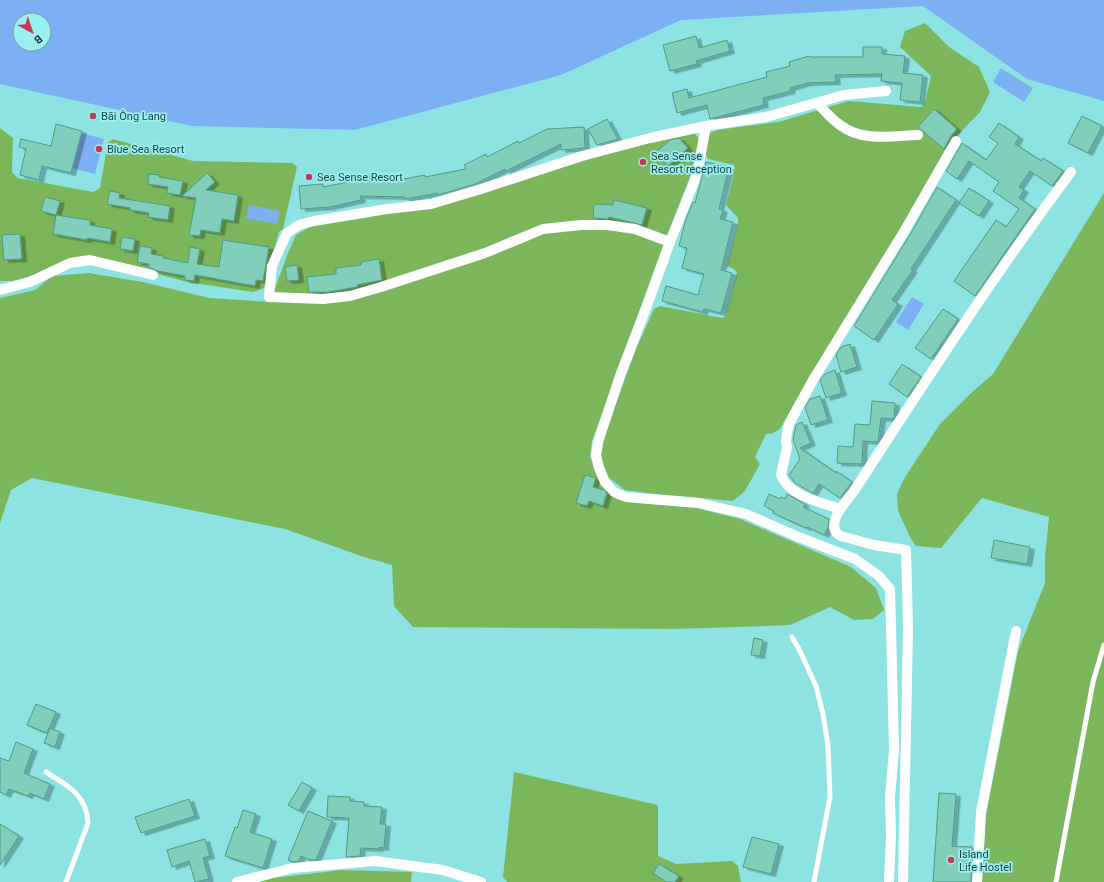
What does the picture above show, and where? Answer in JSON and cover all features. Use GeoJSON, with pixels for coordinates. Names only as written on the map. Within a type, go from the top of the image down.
{"type":"FeatureCollection","features":[{"type":"Feature","properties":{"kind":"street"},"geometry":{"type":"LineString","coordinates":[[670,242],[635,229],[607,225],[580,225],[543,229],[485,253],[350,296],[323,299],[269,297],[272,266],[287,233],[299,225],[314,221],[387,209],[431,204],[582,156],[650,138],[706,126],[766,117],[818,104],[844,95],[886,91]]}},
{"type":"Feature","properties":{"kind":"street"},"geometry":{"type":"LineString","coordinates":[[818,104],[839,125],[858,134],[871,137],[918,135]]}},
{"type":"Feature","properties":{"kind":"street"},"geometry":{"type":"LineString","coordinates":[[706,126],[694,182],[621,373],[598,442],[596,455],[599,468],[605,482],[614,492],[626,496],[699,503],[746,514],[796,536],[855,559],[879,576],[890,588],[894,750],[890,796],[890,882]]}},
{"type":"Feature","properties":{"kind":"street"},"geometry":{"type":"LineString","coordinates":[[840,509],[796,493],[782,479],[781,475],[787,447],[787,432],[790,422],[813,380],[905,230],[956,141]]}},
{"type":"Feature","properties":{"kind":"street"},"geometry":{"type":"LineString","coordinates":[[902,882],[908,628],[906,550],[874,545],[836,534],[834,522],[840,509],[854,491],[922,387],[1029,229],[1071,172]]}},
{"type":"Feature","properties":{"kind":"street"},"geometry":{"type":"LineString","coordinates":[[0,290],[30,282],[70,263],[90,260],[153,275]]}},
{"type":"Feature","properties":{"kind":"street"},"geometry":{"type":"LineString","coordinates":[[977,882],[981,812],[1016,631]]}},
{"type":"Feature","properties":{"kind":"street"},"geometry":{"type":"LineString","coordinates":[[237,882],[293,868],[375,861],[443,870],[481,882]]}},
{"type":"Feature","properties":{"kind":"lane"},"geometry":{"type":"LineString","coordinates":[[792,637],[816,686],[823,714],[828,746],[830,798],[814,882]]}},
{"type":"Feature","properties":{"kind":"lane"},"geometry":{"type":"LineString","coordinates":[[1056,882],[1093,682],[1104,645]]}},
{"type":"Feature","properties":{"kind":"lane"},"geometry":{"type":"LineString","coordinates":[[46,772],[77,793],[84,805],[87,817],[88,823],[66,882]]}},
{"type":"Feature","properties":{"kind":"green space"},"geometry":{"type":"Polygon","coordinates":[[[925,23],[949,47],[979,67],[990,92],[980,112],[954,139],[779,430],[771,434],[766,434],[755,457],[760,464],[745,491],[733,501],[625,490],[608,477],[601,456],[605,433],[636,349],[654,309],[660,306],[723,318],[726,315],[737,273],[734,269],[727,266],[738,224],[738,218],[726,205],[735,168],[734,165],[708,159],[705,153],[709,133],[717,130],[778,122],[849,101],[921,107],[925,103],[931,76],[900,47],[905,31],[925,23]]]}},
{"type":"Feature","properties":{"kind":"green space"},"geometry":{"type":"Polygon","coordinates":[[[0,128],[13,138],[12,172],[18,178],[93,192],[100,188],[108,142],[113,139],[193,161],[292,163],[297,167],[283,229],[279,232],[264,288],[253,292],[187,282],[128,266],[75,262],[13,281],[0,281],[0,128]]]}},
{"type":"Feature","properties":{"kind":"green space"},"geometry":{"type":"Polygon","coordinates":[[[694,133],[700,140],[695,164],[662,248],[592,441],[590,456],[595,472],[616,499],[637,503],[696,508],[740,519],[851,567],[876,588],[884,610],[873,619],[854,620],[830,607],[790,625],[675,629],[413,627],[394,606],[392,565],[364,557],[285,529],[32,478],[11,490],[0,523],[0,298],[35,290],[52,276],[89,273],[143,282],[209,298],[270,302],[296,235],[313,225],[389,213],[651,141],[694,133]]]}},
{"type":"Feature","properties":{"kind":"green space"},"geometry":{"type":"Polygon","coordinates":[[[1104,193],[1104,882],[982,882],[986,815],[1018,651],[1045,583],[1045,557],[1049,517],[982,498],[941,548],[916,546],[911,539],[898,511],[897,494],[905,477],[940,424],[970,394],[993,374],[1104,193]]]}},
{"type":"Feature","properties":{"kind":"green space"},"geometry":{"type":"Polygon","coordinates":[[[514,772],[658,805],[658,856],[676,864],[732,861],[738,866],[741,882],[507,882],[503,877],[514,772]]]}},
{"type":"Feature","properties":{"kind":"green space"},"geometry":{"type":"Polygon","coordinates":[[[342,870],[412,872],[411,882],[260,882],[273,878],[342,870]]]}},
{"type":"Feature","properties":{"kind":"water"},"geometry":{"type":"Polygon","coordinates":[[[0,0],[1104,0],[1104,101],[1027,79],[923,6],[681,20],[561,75],[355,130],[192,126],[0,84],[0,0]]]}},
{"type":"Feature","properties":{"kind":"water"},"geometry":{"type":"Polygon","coordinates":[[[1001,68],[1033,88],[1024,102],[993,82],[1001,68]]]}},
{"type":"Feature","properties":{"kind":"water"},"geometry":{"type":"Polygon","coordinates":[[[81,133],[104,139],[95,174],[72,168],[81,133]]]}},
{"type":"Feature","properties":{"kind":"water"},"geometry":{"type":"Polygon","coordinates":[[[249,205],[280,211],[277,224],[246,218],[249,205]]]}},
{"type":"Feature","properties":{"kind":"water"},"geometry":{"type":"Polygon","coordinates":[[[912,297],[924,304],[908,330],[896,322],[912,297]]]}},
{"type":"Feature","properties":{"kind":"building"},"geometry":{"type":"Polygon","coordinates":[[[696,36],[699,48],[727,40],[730,51],[696,61],[697,64],[670,71],[663,45],[696,36]]]}},
{"type":"Feature","properties":{"kind":"building"},"geometry":{"type":"Polygon","coordinates":[[[863,47],[882,47],[882,54],[905,56],[903,73],[923,75],[920,102],[900,100],[902,83],[881,81],[882,74],[835,75],[836,82],[807,83],[790,88],[791,91],[763,98],[764,105],[710,119],[707,105],[677,113],[672,93],[687,89],[689,98],[767,77],[766,72],[790,66],[789,62],[809,56],[863,57],[863,47]]]}},
{"type":"Feature","properties":{"kind":"building"},"geometry":{"type":"Polygon","coordinates":[[[934,109],[957,129],[951,136],[944,149],[918,127],[934,109]]]}},
{"type":"Feature","properties":{"kind":"building"},"geometry":{"type":"Polygon","coordinates":[[[1082,116],[1102,126],[1088,153],[1068,143],[1082,116]]]}},
{"type":"Feature","properties":{"kind":"building"},"geometry":{"type":"Polygon","coordinates":[[[607,119],[618,139],[597,145],[588,129],[607,119]]]}},
{"type":"Feature","properties":{"kind":"building"},"geometry":{"type":"Polygon","coordinates":[[[999,123],[1019,137],[1015,144],[1041,161],[1043,158],[1063,171],[1052,186],[1030,171],[1019,187],[1024,190],[1019,198],[1035,209],[975,296],[954,281],[996,220],[1006,227],[1019,209],[993,191],[999,182],[969,161],[957,179],[946,171],[962,143],[986,160],[998,143],[989,137],[999,123]]]}},
{"type":"Feature","properties":{"kind":"building"},"geometry":{"type":"Polygon","coordinates":[[[56,124],[82,131],[71,173],[42,166],[39,180],[20,175],[26,149],[19,147],[21,139],[51,146],[56,124]]]}},
{"type":"Feature","properties":{"kind":"building"},"geometry":{"type":"Polygon","coordinates":[[[584,127],[585,148],[561,150],[561,144],[506,171],[505,169],[475,184],[438,195],[438,193],[405,199],[405,197],[360,196],[361,200],[330,207],[301,209],[299,186],[323,184],[323,187],[369,177],[393,178],[393,181],[425,175],[425,177],[466,169],[464,165],[486,154],[487,157],[518,141],[519,143],[547,129],[584,127]]]}},
{"type":"Feature","properties":{"kind":"building"},"geometry":{"type":"Polygon","coordinates":[[[679,138],[688,148],[668,166],[656,152],[670,140],[679,138]]]}},
{"type":"Feature","properties":{"kind":"building"},"geometry":{"type":"Polygon","coordinates":[[[706,162],[729,167],[719,209],[723,210],[720,219],[733,222],[721,270],[732,273],[721,313],[704,309],[703,312],[662,301],[666,286],[698,295],[704,274],[682,268],[687,248],[679,246],[686,219],[693,202],[695,203],[706,162]]]}},
{"type":"Feature","properties":{"kind":"building"},"geometry":{"type":"Polygon","coordinates":[[[207,173],[215,182],[206,190],[238,195],[234,221],[222,219],[220,233],[201,230],[200,236],[189,235],[196,198],[182,196],[207,173]]]}},
{"type":"Feature","properties":{"kind":"building"},"geometry":{"type":"Polygon","coordinates":[[[149,174],[160,175],[159,177],[183,181],[180,195],[167,193],[168,187],[148,184],[149,174]]]}},
{"type":"Feature","properties":{"kind":"building"},"geometry":{"type":"Polygon","coordinates":[[[937,187],[956,200],[911,269],[913,270],[892,300],[898,304],[874,340],[854,326],[911,233],[937,187]]]}},
{"type":"Feature","properties":{"kind":"building"},"geometry":{"type":"Polygon","coordinates":[[[969,188],[989,201],[979,216],[959,203],[969,188]]]}},
{"type":"Feature","properties":{"kind":"building"},"geometry":{"type":"Polygon","coordinates":[[[110,191],[120,193],[119,198],[170,206],[168,220],[148,217],[149,213],[107,204],[110,191]]]}},
{"type":"Feature","properties":{"kind":"building"},"geometry":{"type":"Polygon","coordinates":[[[45,197],[60,201],[56,215],[41,211],[45,197]]]}},
{"type":"Feature","properties":{"kind":"building"},"geometry":{"type":"Polygon","coordinates":[[[614,200],[647,208],[642,225],[609,217],[608,219],[593,218],[594,204],[613,205],[614,200]]]}},
{"type":"Feature","properties":{"kind":"building"},"geometry":{"type":"Polygon","coordinates":[[[56,215],[90,220],[90,225],[112,229],[110,242],[87,238],[87,240],[53,234],[56,215]]]}},
{"type":"Feature","properties":{"kind":"building"},"geometry":{"type":"Polygon","coordinates":[[[20,234],[22,259],[4,260],[2,235],[20,234]]]}},
{"type":"Feature","properties":{"kind":"building"},"geometry":{"type":"Polygon","coordinates":[[[122,237],[135,239],[133,251],[120,249],[122,237]]]}},
{"type":"Feature","properties":{"kind":"building"},"geometry":{"type":"Polygon","coordinates":[[[223,240],[269,247],[263,281],[256,280],[255,286],[195,275],[194,281],[185,280],[185,276],[158,271],[148,267],[149,264],[137,262],[140,246],[152,248],[151,254],[188,263],[190,247],[200,249],[197,264],[219,267],[223,240]]]}},
{"type":"Feature","properties":{"kind":"building"},"geometry":{"type":"Polygon","coordinates":[[[379,259],[382,280],[357,285],[357,287],[328,292],[309,292],[307,277],[336,274],[336,268],[361,265],[361,262],[379,259]]]}},
{"type":"Feature","properties":{"kind":"building"},"geometry":{"type":"Polygon","coordinates":[[[297,265],[299,280],[287,281],[285,267],[297,265]]]}},
{"type":"Feature","properties":{"kind":"building"},"geometry":{"type":"Polygon","coordinates":[[[943,309],[958,319],[931,359],[915,348],[943,309]]]}},
{"type":"Feature","properties":{"kind":"building"},"geometry":{"type":"Polygon","coordinates":[[[850,344],[857,367],[841,372],[836,355],[841,347],[850,344]]]}},
{"type":"Feature","properties":{"kind":"building"},"geometry":{"type":"Polygon","coordinates":[[[902,364],[921,377],[907,397],[889,384],[902,364]]]}},
{"type":"Feature","properties":{"kind":"building"},"geometry":{"type":"Polygon","coordinates":[[[835,370],[842,393],[826,398],[820,380],[825,374],[835,370]]]}},
{"type":"Feature","properties":{"kind":"building"},"geometry":{"type":"Polygon","coordinates":[[[820,396],[828,420],[811,425],[805,407],[810,399],[820,396]]]}},
{"type":"Feature","properties":{"kind":"building"},"geometry":{"type":"Polygon","coordinates":[[[872,401],[895,403],[893,419],[881,418],[878,442],[863,441],[862,464],[837,463],[838,446],[853,447],[855,424],[870,425],[872,401]]]}},
{"type":"Feature","properties":{"kind":"building"},"geometry":{"type":"Polygon","coordinates":[[[802,422],[811,443],[800,448],[836,473],[836,471],[852,482],[840,498],[819,484],[813,493],[795,483],[789,475],[800,459],[793,440],[796,425],[802,422]]]}},
{"type":"Feature","properties":{"kind":"building"},"geometry":{"type":"Polygon","coordinates":[[[585,475],[596,478],[593,487],[604,490],[607,493],[603,506],[589,501],[587,506],[576,503],[585,475]]]}},
{"type":"Feature","properties":{"kind":"building"},"geometry":{"type":"Polygon","coordinates":[[[769,494],[780,499],[781,497],[785,499],[787,494],[805,504],[803,507],[829,519],[828,528],[824,535],[773,513],[774,511],[764,506],[769,494]]]}},
{"type":"Feature","properties":{"kind":"building"},"geometry":{"type":"Polygon","coordinates":[[[994,540],[1030,547],[1027,564],[991,558],[994,540]]]}},
{"type":"Feature","properties":{"kind":"building"},"geometry":{"type":"Polygon","coordinates":[[[754,638],[763,640],[760,656],[751,655],[754,638]]]}},
{"type":"Feature","properties":{"kind":"building"},"geometry":{"type":"Polygon","coordinates":[[[36,704],[56,712],[47,733],[27,725],[36,704]]]}},
{"type":"Feature","properties":{"kind":"building"},"geometry":{"type":"Polygon","coordinates":[[[50,728],[60,732],[55,747],[44,743],[50,728]]]}},
{"type":"Feature","properties":{"kind":"building"},"geometry":{"type":"Polygon","coordinates":[[[16,742],[33,749],[24,773],[50,784],[44,799],[30,793],[28,796],[9,789],[6,795],[0,792],[0,758],[9,761],[16,742]]]}},
{"type":"Feature","properties":{"kind":"building"},"geometry":{"type":"Polygon","coordinates":[[[302,782],[312,788],[299,811],[288,805],[302,782]]]}},
{"type":"Feature","properties":{"kind":"building"},"geometry":{"type":"Polygon","coordinates":[[[939,793],[956,794],[952,846],[972,847],[971,882],[933,882],[939,793]]]}},
{"type":"Feature","properties":{"kind":"building"},"geometry":{"type":"Polygon","coordinates":[[[328,796],[350,797],[350,801],[364,802],[364,806],[382,807],[380,824],[386,824],[384,848],[361,848],[360,856],[346,857],[349,818],[327,817],[328,796]]]}},
{"type":"Feature","properties":{"kind":"building"},"geometry":{"type":"Polygon","coordinates":[[[189,799],[195,816],[141,833],[135,817],[189,799]]]}},
{"type":"Feature","properties":{"kind":"building"},"geometry":{"type":"Polygon","coordinates":[[[243,810],[256,814],[250,832],[272,839],[263,868],[225,856],[235,827],[237,828],[243,810]]]}},
{"type":"Feature","properties":{"kind":"building"},"geometry":{"type":"Polygon","coordinates":[[[308,811],[332,821],[316,860],[310,860],[301,856],[299,861],[292,862],[288,860],[308,811]]]}},
{"type":"Feature","properties":{"kind":"building"},"geometry":{"type":"Polygon","coordinates":[[[0,824],[19,836],[0,865],[0,824]]]}},
{"type":"Feature","properties":{"kind":"building"},"geometry":{"type":"Polygon","coordinates":[[[752,837],[779,844],[771,874],[743,867],[752,837]]]}},
{"type":"Feature","properties":{"kind":"building"},"geometry":{"type":"Polygon","coordinates":[[[205,839],[210,856],[203,858],[209,879],[195,882],[189,861],[172,867],[167,850],[205,839]]]}},
{"type":"Feature","properties":{"kind":"building"},"geometry":{"type":"Polygon","coordinates":[[[659,864],[679,876],[675,882],[666,882],[653,873],[659,864]]]}},
{"type":"Feature","properties":{"kind":"place","name":"Bãi Ông Lang"},"geometry":{"type":"Point","coordinates":[93,116]}},
{"type":"Feature","properties":{"kind":"place","name":"Blue Sea Resort"},"geometry":{"type":"Point","coordinates":[99,149]}},
{"type":"Feature","properties":{"kind":"place","name":"Sea Sense Resort reception"},"geometry":{"type":"Point","coordinates":[643,162]}},
{"type":"Feature","properties":{"kind":"place","name":"Sea Sense Resort"},"geometry":{"type":"Point","coordinates":[309,177]}},
{"type":"Feature","properties":{"kind":"place","name":"Island Life Hostel"},"geometry":{"type":"Point","coordinates":[951,860]}}]}
